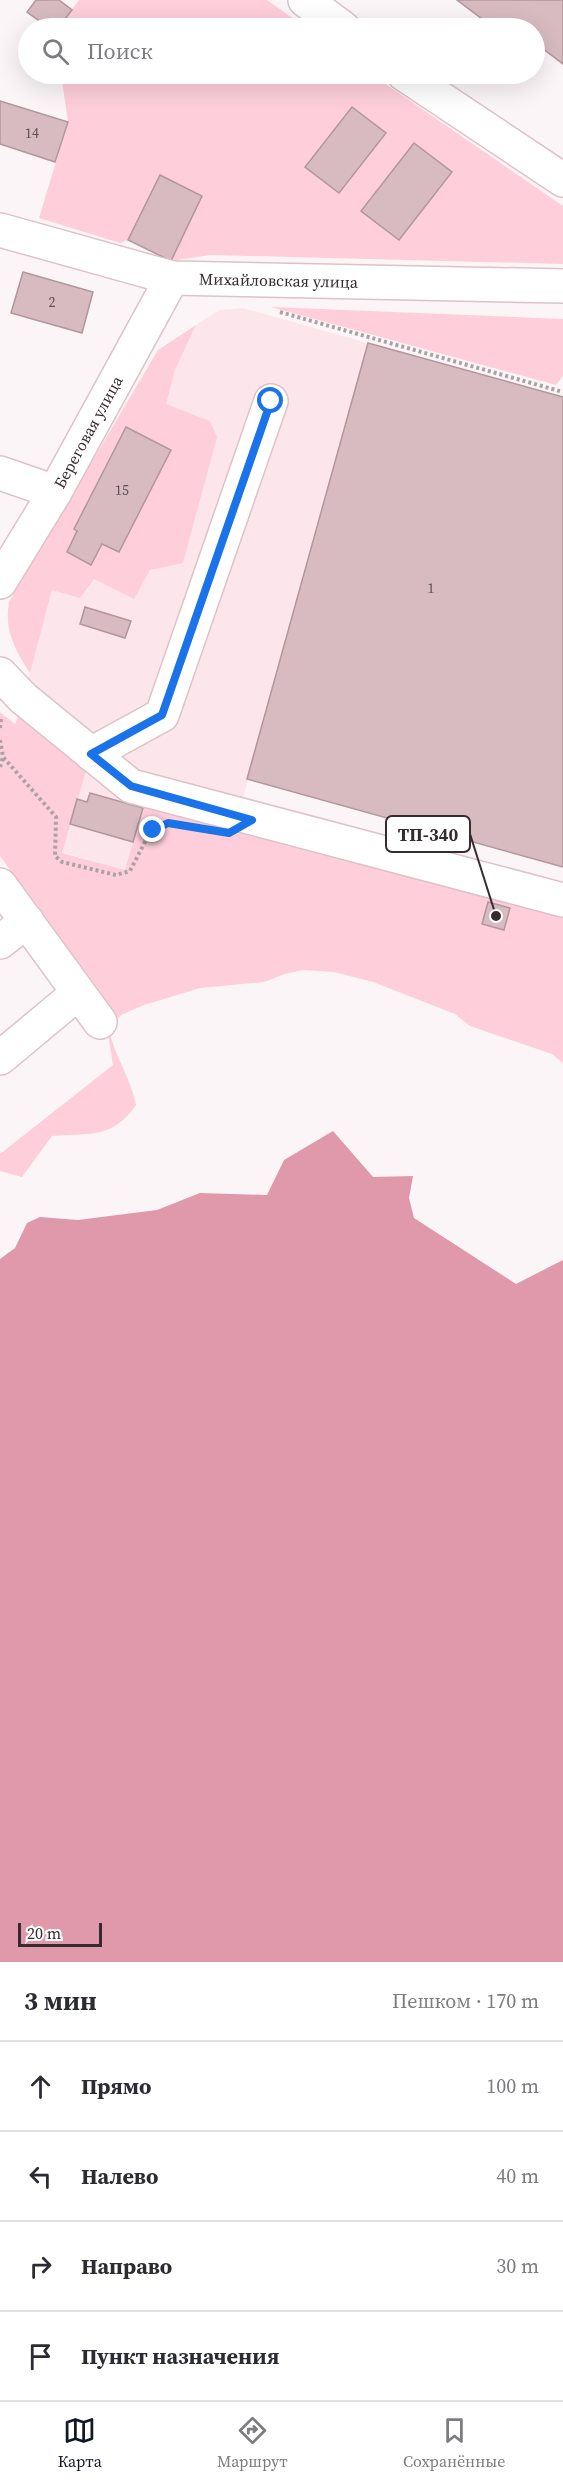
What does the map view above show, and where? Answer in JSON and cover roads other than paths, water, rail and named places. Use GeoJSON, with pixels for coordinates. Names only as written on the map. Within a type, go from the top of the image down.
{"type":"FeatureCollection","features":[{"type":"Feature","properties":{"kind":"street"},"geometry":{"type":"LineString","coordinates":[[305,0],[329,18]]}},
{"type":"Feature","properties":{"kind":"street"},"geometry":{"type":"LineString","coordinates":[[419,84],[563,180]]}},
{"type":"Feature","properties":{"kind":"street","name":"Михайловская улица"},"geometry":{"type":"LineString","coordinates":[[0,230],[172,278],[563,286]]}},
{"type":"Feature","properties":{"kind":"street","name":"Береговая улица"},"geometry":{"type":"LineString","coordinates":[[0,582],[55,492],[172,278]]}},
{"type":"Feature","properties":{"kind":"street"},"geometry":{"type":"LineString","coordinates":[[91,754],[162,715],[271,401]]}},
{"type":"Feature","properties":{"kind":"street"},"geometry":{"type":"LineString","coordinates":[[0,473],[55,492]]}},
{"type":"Feature","properties":{"kind":"street"},"geometry":{"type":"LineString","coordinates":[[0,674],[23,698],[131,786],[563,900]]}},
{"type":"Feature","properties":{"kind":"street"},"geometry":{"type":"LineString","coordinates":[[0,885],[99,1022]]}},
{"type":"Feature","properties":{"kind":"street"},"geometry":{"type":"LineString","coordinates":[[0,942],[27,921]]}},
{"type":"Feature","properties":{"kind":"street"},"geometry":{"type":"LineString","coordinates":[[0,1058],[78,993]]}},
{"type":"Feature","properties":{"kind":"place","name":"ТП-340"},"geometry":{"type":"Point","coordinates":[496,916]}}]}
